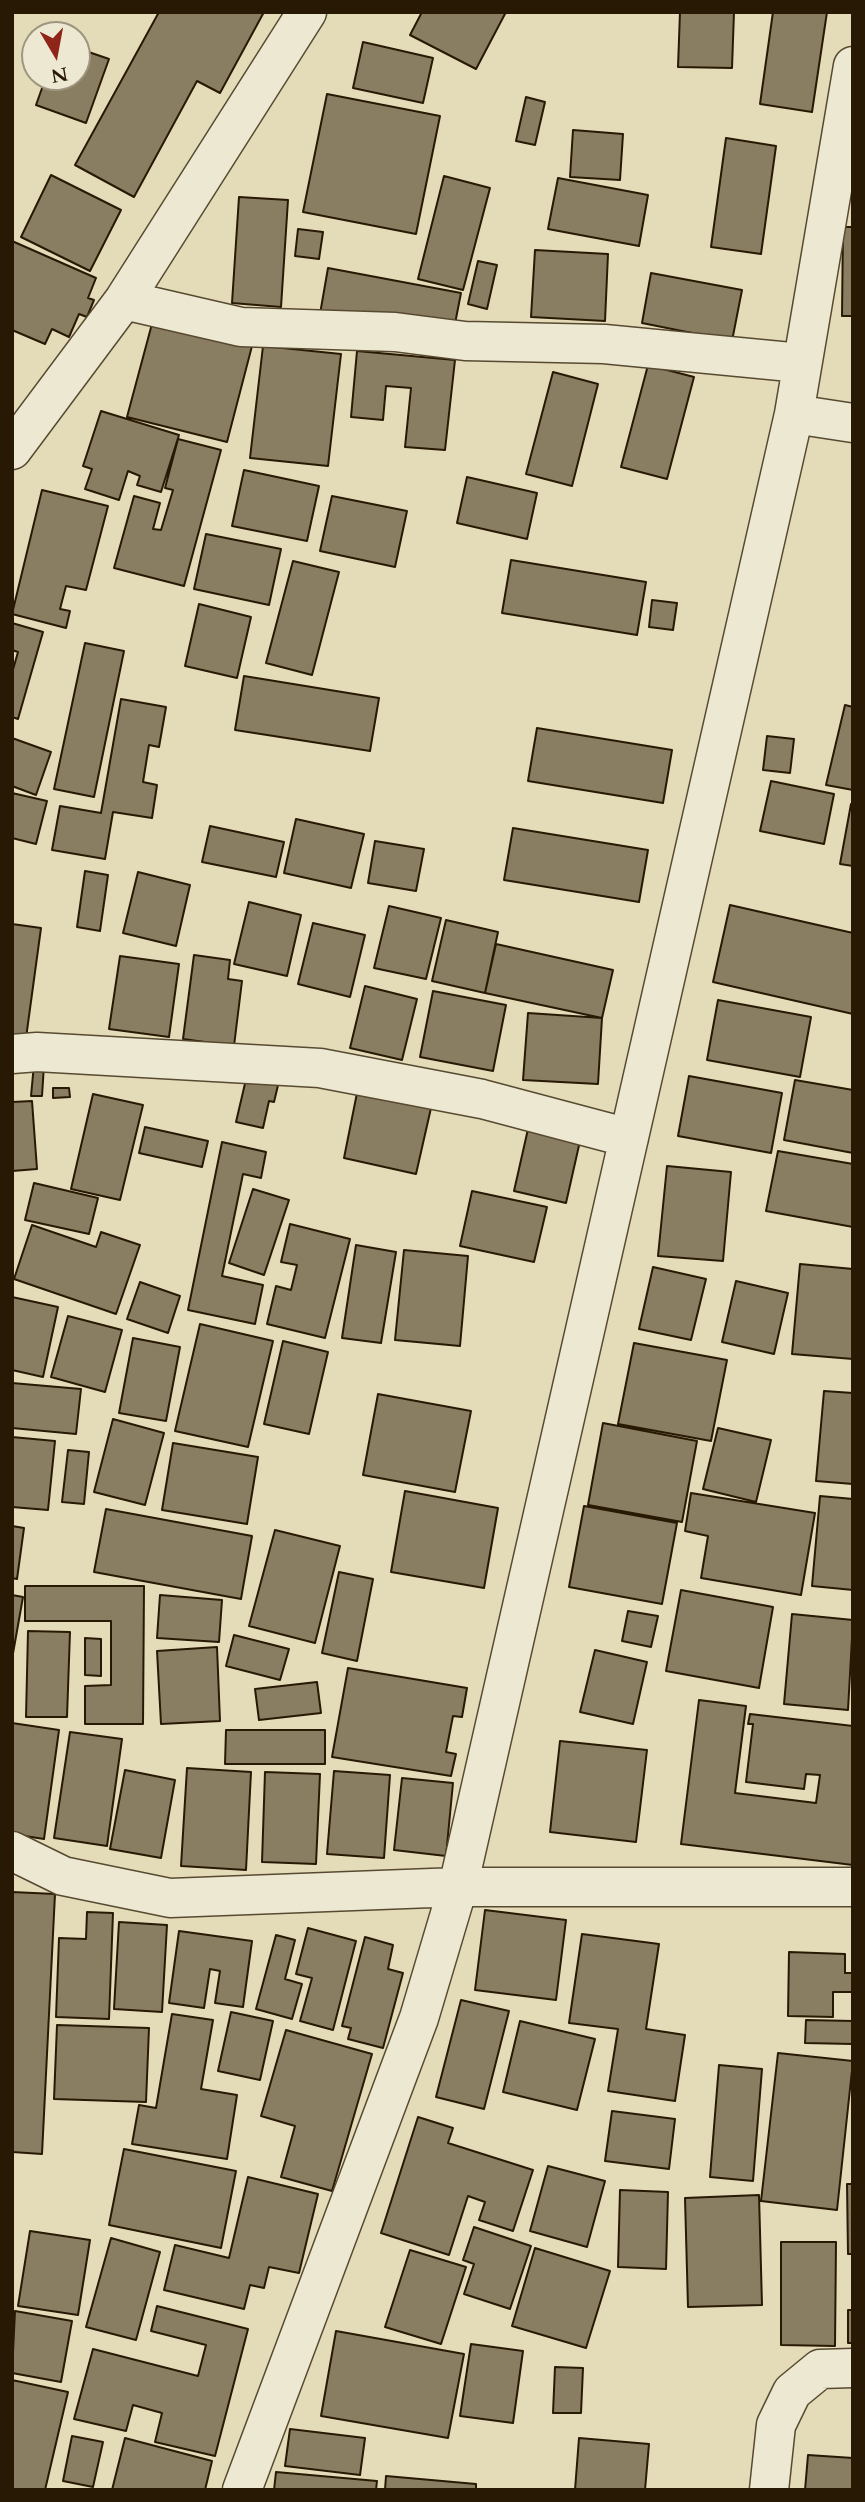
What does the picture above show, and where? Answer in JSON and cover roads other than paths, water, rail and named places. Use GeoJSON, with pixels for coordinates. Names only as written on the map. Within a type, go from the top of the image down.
{"type":"FeatureCollection","features":[{"type":"Feature","properties":{"kind":"street"},"geometry":{"type":"LineString","coordinates":[[12,450],[124,300],[307,12]]}},
{"type":"Feature","properties":{"kind":"street"},"geometry":{"type":"LineString","coordinates":[[242,2490],[419,2018],[458,1887],[794,414],[853,66]]}},
{"type":"Feature","properties":{"kind":"street"},"geometry":{"type":"LineString","coordinates":[[124,300],[241,327],[395,332],[465,341],[604,344],[802,363]]}},
{"type":"Feature","properties":{"kind":"street"},"geometry":{"type":"LineString","coordinates":[[794,414],[853,423]]}},
{"type":"Feature","properties":{"kind":"street"},"geometry":{"type":"LineString","coordinates":[[12,1054],[177,1059],[320,1068],[482,1099],[629,1138]]}},
{"type":"Feature","properties":{"kind":"street"},"geometry":{"type":"LineString","coordinates":[[12,1851],[63,1876],[170,1898],[458,1887],[853,1887]]}},
{"type":"Feature","properties":{"kind":"street"},"geometry":{"type":"LineString","coordinates":[[769,2490],[776,2425],[792,2392],[820,2369],[853,2368]]}}]}
